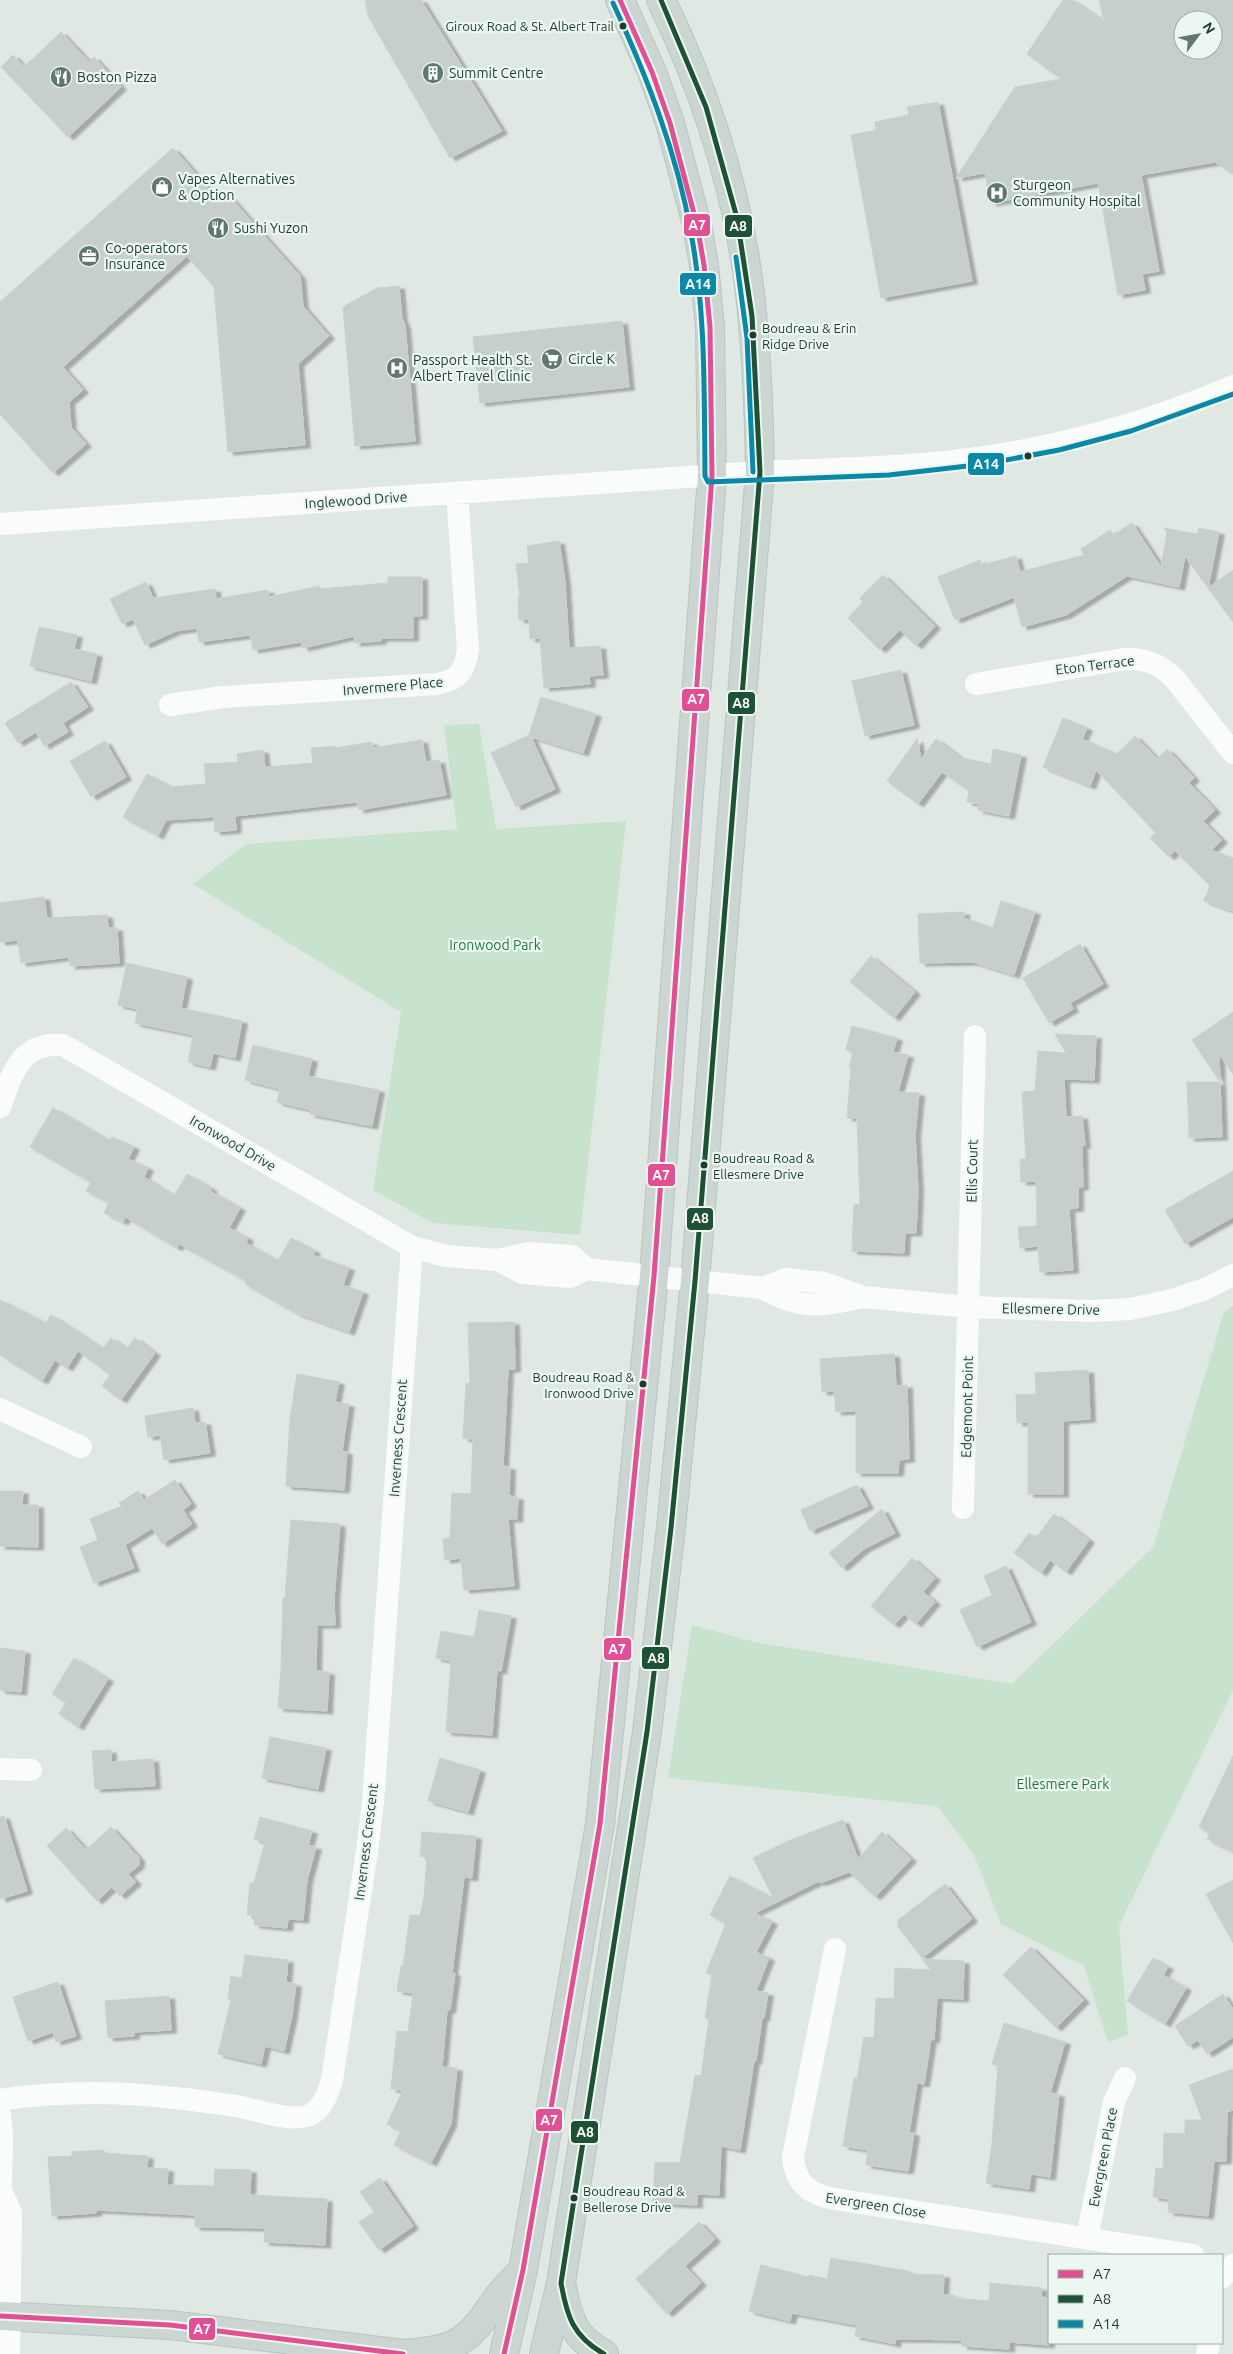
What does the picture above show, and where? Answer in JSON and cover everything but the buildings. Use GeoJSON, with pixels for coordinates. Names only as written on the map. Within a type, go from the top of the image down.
{"type":"FeatureCollection","features":[{"type":"Feature","properties":{"kind":"main road"},"geometry":{"type":"LineString","coordinates":[[504,2354],[523,2270],[600,1824],[654,1276],[712,476],[710,327],[704,265],[697,226],[670,123],[652,72],[620,0]]}},
{"type":"Feature","properties":{"kind":"main road"},"geometry":{"type":"LineString","coordinates":[[544,2354],[561,2283],[647,1732],[672,1528],[695,1281],[760,472],[760,424],[750,292],[730,186],[702,99],[661,0]]}},
{"type":"Feature","properties":{"kind":"main road"},"geometry":{"type":"LineString","coordinates":[[5,2316],[170,2325],[402,2354],[441,2349],[462,2339],[483,2321],[499,2296],[523,2270]]}},
{"type":"Feature","properties":{"kind":"main road"},"geometry":{"type":"LineString","coordinates":[[561,2283],[567,2314],[573,2327],[594,2349],[604,2354]]}},
{"type":"Feature","properties":{"kind":"street","name":"Inglewood Drive"},"geometry":{"type":"LineString","coordinates":[[0,524],[760,472],[928,463],[1013,452],[1101,431],[1163,412],[1233,386]]}},
{"type":"Feature","properties":{"kind":"street","name":"Invermere Place"},"geometry":{"type":"LineString","coordinates":[[170,705],[222,698],[437,684],[454,680],[463,669],[468,650],[457,493]]}},
{"type":"Feature","properties":{"kind":"street","name":"Eton Terrace"},"geometry":{"type":"LineString","coordinates":[[976,684],[1125,659],[1146,660],[1166,670],[1174,678],[1233,752]]}},
{"type":"Feature","properties":{"kind":"street","name":"Ellis Court"},"geometry":{"type":"LineString","coordinates":[[969,1307],[975,1036]]}},
{"type":"Feature","properties":{"kind":"street","name":"Ironwood Drive"},"geometry":{"type":"LineString","coordinates":[[0,1107],[15,1069],[23,1058],[40,1046],[63,1045],[412,1247],[446,1256],[498,1260],[528,1252],[572,1256],[587,1269],[695,1281]]}},
{"type":"Feature","properties":{"kind":"street","name":"Inverness Crescent"},"geometry":{"type":"LineString","coordinates":[[0,2100],[35,2095],[104,2093],[140,2095],[237,2106],[295,2117],[306,2117],[316,2112],[328,2094],[332,2080],[366,1860],[372,1803],[412,1247]]}},
{"type":"Feature","properties":{"kind":"street","name":"Ellesmere Drive"},"geometry":{"type":"LineString","coordinates":[[695,1281],[762,1288],[786,1279],[825,1283],[863,1298],[969,1307],[1091,1311],[1130,1309],[1188,1295],[1233,1275]]}},
{"type":"Feature","properties":{"kind":"street","name":"Edgemont Point"},"geometry":{"type":"LineString","coordinates":[[964,1508],[969,1307]]}},
{"type":"Feature","properties":{"kind":"street"},"geometry":{"type":"LineString","coordinates":[[0,1409],[81,1447]]}},
{"type":"Feature","properties":{"kind":"street"},"geometry":{"type":"LineString","coordinates":[[0,1769],[31,1770]]}},
{"type":"Feature","properties":{"kind":"street","name":"Evergreen Close"},"geometry":{"type":"LineString","coordinates":[[834,1949],[793,2157],[794,2168],[800,2182],[808,2190],[824,2197],[1187,2254]]}},
{"type":"Feature","properties":{"kind":"street","name":"Evergreen Place"},"geometry":{"type":"LineString","coordinates":[[1087,2238],[1114,2102],[1125,2078]]}},
{"type":"Feature","properties":{"kind":"street"},"geometry":{"type":"LineString","coordinates":[[0,2115],[2,2136],[0,2191],[11,2213],[5,2316],[9,2354]]}},
{"type":"Feature","properties":{"kind":"street"},"geometry":{"type":"LineString","coordinates":[[1223,2277],[1233,2263]]}},
{"type":"Feature","properties":{"kind":"green space","name":"Ironwood Park"},"geometry":{"type":"Polygon","coordinates":[[[479,724],[496,829],[626,821],[580,1235],[433,1223],[373,1190],[401,1012],[193,884],[246,844],[457,829],[444,725],[479,724]]]}},
{"type":"Feature","properties":{"kind":"green space","name":"Ellesmere Park"},"geometry":{"type":"Polygon","coordinates":[[[1233,1306],[1233,1690],[1119,1926],[1128,2035],[1108,2042],[1084,1966],[1001,1924],[974,1855],[937,1806],[668,1778],[692,1625],[755,1642],[1012,1684],[1153,1547],[1224,1312],[1233,1306]]]}},
{"type":"Feature","properties":{"kind":"transit line","name":"A7"},"geometry":{"type":"LineString","coordinates":[[504,2354],[523,2270],[600,1824],[654,1276],[712,476],[710,327],[704,265],[697,225],[670,123],[652,72],[620,0]]}},
{"type":"Feature","properties":{"kind":"transit line","name":"A8"},"geometry":{"type":"LineString","coordinates":[[604,2354],[578,2333],[569,2316],[561,2283],[647,1732],[671,1528],[695,1281],[760,472],[752,316],[737,218],[706,107],[661,0]]}},
{"type":"Feature","properties":{"kind":"transit line","name":"A14"},"geometry":{"type":"LineString","coordinates":[[613,3],[638,59],[660,116],[678,174],[691,233],[702,324],[705,476],[708,482],[889,475],[985,464],[1059,450],[1131,431],[1233,394]]}},
{"type":"Feature","properties":{"kind":"transit line","name":"A14"},"geometry":{"type":"LineString","coordinates":[[736,257],[747,338],[753,472]]}},
{"type":"Feature","properties":{"kind":"transit line","name":"A7"},"geometry":{"type":"LineString","coordinates":[[0,2316],[170,2325],[403,2354]]}},
{"type":"Feature","properties":{"kind":"place","name":"Giroux Road & St. Albert Trail"},"geometry":{"type":"Point","coordinates":[623,26]}},
{"type":"Feature","properties":{"kind":"place","name":"Summit Centre"},"geometry":{"type":"Point","coordinates":[433,73]}},
{"type":"Feature","properties":{"kind":"place","name":"Boston Pizza"},"geometry":{"type":"Point","coordinates":[61,77]}},
{"type":"Feature","properties":{"kind":"place","name":"Vapes Alternatives & Option"},"geometry":{"type":"Point","coordinates":[162,187]}},
{"type":"Feature","properties":{"kind":"place","name":"Sturgeon Community Hospital"},"geometry":{"type":"Point","coordinates":[997,193]}},
{"type":"Feature","properties":{"kind":"place","name":"Sushi Yuzon"},"geometry":{"type":"Point","coordinates":[218,228]}},
{"type":"Feature","properties":{"kind":"place","name":"Co-operators Insurance"},"geometry":{"type":"Point","coordinates":[89,256]}},
{"type":"Feature","properties":{"kind":"place","name":"Boudreau & Erin Ridge Drive"},"geometry":{"type":"Point","coordinates":[753,335]}},
{"type":"Feature","properties":{"kind":"place","name":"Circle K"},"geometry":{"type":"Point","coordinates":[552,359]}},
{"type":"Feature","properties":{"kind":"place","name":"Passport Health St. Albert Travel Clinic"},"geometry":{"type":"Point","coordinates":[397,368]}},
{"type":"Feature","properties":{"kind":"place","name":"Boudreau Road & Ellesmere Drive"},"geometry":{"type":"Point","coordinates":[704,1165]}},
{"type":"Feature","properties":{"kind":"place","name":"Boudreau Road & Ironwood Drive"},"geometry":{"type":"Point","coordinates":[643,1384]}},
{"type":"Feature","properties":{"kind":"place","name":"Boudreau Road & Bellerose Drive"},"geometry":{"type":"Point","coordinates":[574,2198]}}]}
